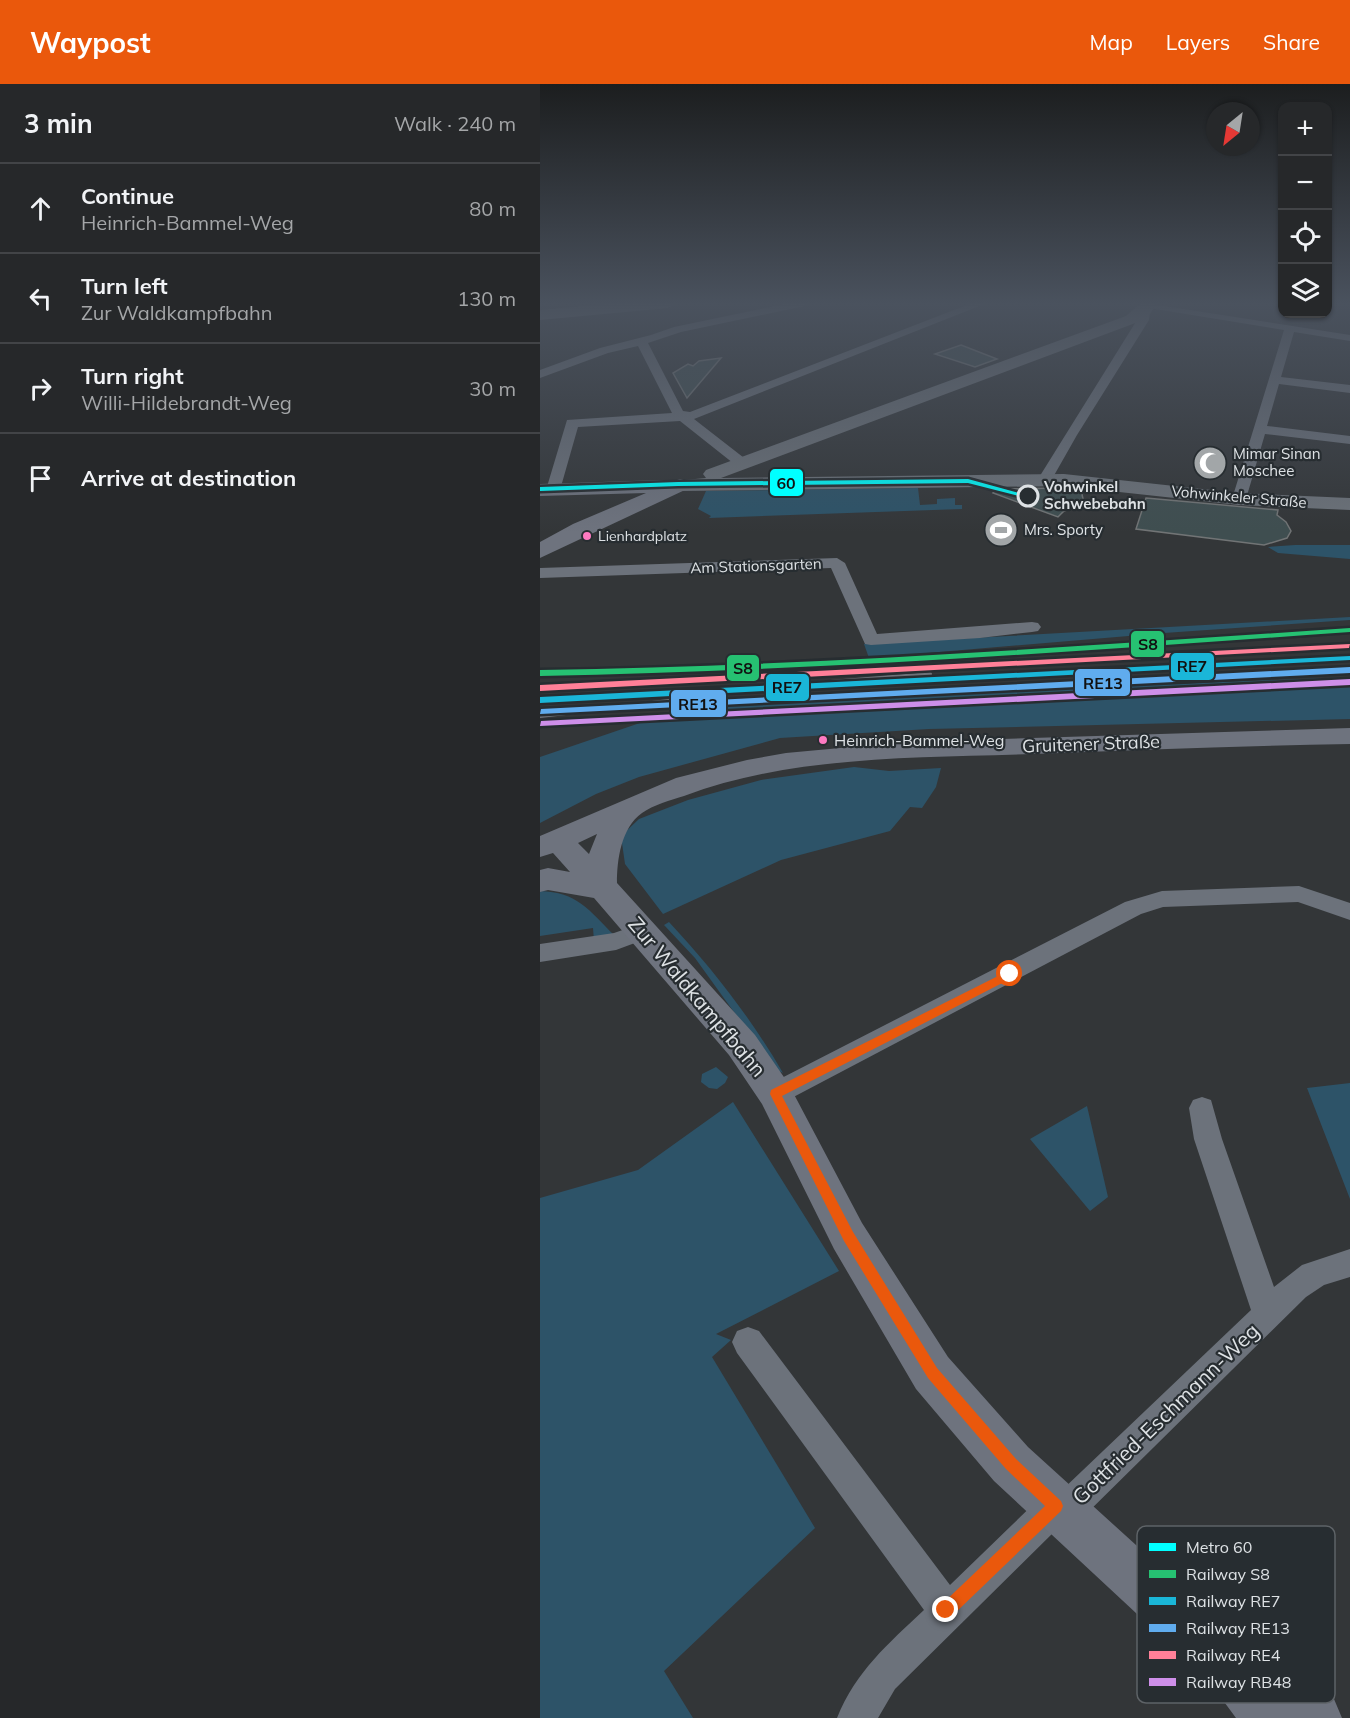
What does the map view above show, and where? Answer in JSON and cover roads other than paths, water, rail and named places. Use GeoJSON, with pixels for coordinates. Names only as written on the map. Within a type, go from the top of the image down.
{"type":"FeatureCollection","features":[{"type":"Feature","properties":{"kind":"main road"},"geometry":{"type":"LineString","coordinates":[[540,551],[582,529],[680,485],[743,464],[969,379]]}},
{"type":"Feature","properties":{"kind":"main road","name":"Vohwinkeler Straße"},"geometry":{"type":"LineString","coordinates":[[680,485],[1045,479],[1096,482],[1239,499],[1350,504]]}},
{"type":"Feature","properties":{"kind":"main road"},"geometry":{"type":"LineString","coordinates":[[547,490],[680,485]]}},
{"type":"Feature","properties":{"kind":"main road","name":"Gruitener Straße"},"geometry":{"type":"LineString","coordinates":[[546,846],[634,804],[728,774],[769,764],[838,755],[984,747],[1350,736]]}},
{"type":"Feature","properties":{"kind":"main road"},"geometry":{"type":"LineString","coordinates":[[540,881],[548,879],[602,888],[601,863],[607,839],[634,804]]}},
{"type":"Feature","properties":{"kind":"main road","name":"Zur Waldkampfbahn"},"geometry":{"type":"LineString","coordinates":[[546,846],[602,888],[643,931],[742,1045],[775,1094],[848,1236],[932,1373],[1011,1464],[1137,1580]]}},
{"type":"Feature","properties":{"kind":"main road","name":"Zur Waldkampfbahn"},"geometry":{"type":"LineString","coordinates":[[1257,1703],[1269,1718]]}},
{"type":"Feature","properties":{"kind":"main road","name":"Zur Waldkampfbahn"},"geometry":{"type":"LineString","coordinates":[[1299,1703],[1316,1718]]}},
{"type":"Feature","properties":{"kind":"street"},"geometry":{"type":"LineString","coordinates":[[660,379],[678,412],[743,464]]}},
{"type":"Feature","properties":{"kind":"street"},"geometry":{"type":"LineString","coordinates":[[547,490],[572,423],[693,416],[787,379]]}},
{"type":"Feature","properties":{"kind":"street"},"geometry":{"type":"LineString","coordinates":[[1045,479],[1105,379]]}},
{"type":"Feature","properties":{"kind":"street"},"geometry":{"type":"LineString","coordinates":[[1239,499],[1273,380],[1350,388]]}},
{"type":"Feature","properties":{"kind":"street"},"geometry":{"type":"LineString","coordinates":[[1260,429],[1350,440]]}},
{"type":"Feature","properties":{"kind":"street","name":"Am Stationsgarten"},"geometry":{"type":"LineString","coordinates":[[540,561],[572,572]]}},
{"type":"Feature","properties":{"kind":"street","name":"Am Stationsgarten"},"geometry":{"type":"LineString","coordinates":[[540,573],[837,563],[871,640],[1032,627]]}},
{"type":"Feature","properties":{"kind":"street"},"geometry":{"type":"LineString","coordinates":[[775,1094],[1143,905],[1162,899],[1299,894],[1350,912]]}},
{"type":"Feature","properties":{"kind":"street"},"geometry":{"type":"LineString","coordinates":[[540,953],[616,941],[643,931]]}},
{"type":"Feature","properties":{"kind":"street","name":"Gottfried-Eschmann-Weg"},"geometry":{"type":"LineString","coordinates":[[1203,1108],[1208,1138],[1268,1315]]}},
{"type":"Feature","properties":{"kind":"street","name":"Gottfried-Eschmann-Weg"},"geometry":{"type":"LineString","coordinates":[[856,1718],[882,1676],[946,1610],[1060,1509],[1268,1315],[1293,1286],[1324,1269],[1350,1263]]}},
{"type":"Feature","properties":{"kind":"street"},"geometry":{"type":"LineString","coordinates":[[748,1342],[946,1610]]}},
{"type":"Feature","properties":{"kind":"railway"},"geometry":{"type":"LineString","coordinates":[[720,691],[930,674]]}},
{"type":"Feature","properties":{"kind":"railway"},"geometry":{"type":"LineString","coordinates":[[540,716],[695,698]]}},
{"type":"Feature","properties":{"kind":"metro line","name":"60"},"geometry":{"type":"LineString","coordinates":[[540,489],[678,484],[968,481],[1031,497]]}},
{"type":"Feature","properties":{"kind":"rail line","name":"S8"},"geometry":{"type":"LineString","coordinates":[[540,673],[844,663],[1350,630]]}},
{"type":"Feature","properties":{"kind":"rail line","name":"RE4"},"geometry":{"type":"LineString","coordinates":[[540,688],[1349,646]]}},
{"type":"Feature","properties":{"kind":"rail line","name":"RE7"},"geometry":{"type":"LineString","coordinates":[[540,700],[1350,658]]}},
{"type":"Feature","properties":{"kind":"rail line","name":"RE13"},"geometry":{"type":"LineString","coordinates":[[541,712],[1350,670]]}},
{"type":"Feature","properties":{"kind":"rail line","name":"RB48"},"geometry":{"type":"LineString","coordinates":[[541,724],[1350,682]]}},
{"type":"Feature","properties":{"kind":"place","name":"Mimar Sinan Moschee"},"geometry":{"type":"Point","coordinates":[1210,463]}},
{"type":"Feature","properties":{"kind":"place","name":"Vohwinkel Schwebebahn"},"geometry":{"type":"Point","coordinates":[1028,496]}},
{"type":"Feature","properties":{"kind":"place","name":"Mrs. Sporty"},"geometry":{"type":"Point","coordinates":[1001,530]}},
{"type":"Feature","properties":{"kind":"place","name":"Lienhardplatz"},"geometry":{"type":"Point","coordinates":[587,536]}},
{"type":"Feature","properties":{"kind":"place","name":"Heinrich-Bammel-Weg"},"geometry":{"type":"Point","coordinates":[823,740]}}]}
